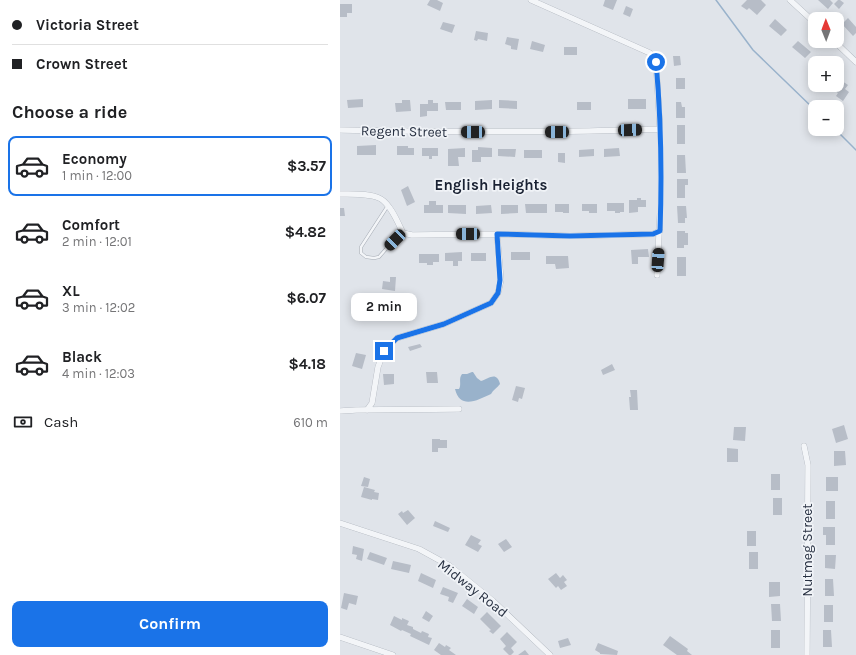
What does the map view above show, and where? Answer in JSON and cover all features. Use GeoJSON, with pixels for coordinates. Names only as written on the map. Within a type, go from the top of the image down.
{"type":"FeatureCollection","features":[{"type":"Feature","properties":{"kind":"street"},"geometry":{"type":"LineString","coordinates":[[531,0],[650,53],[656,62],[660,129],[660,231],[657,275]]}},
{"type":"Feature","properties":{"kind":"street"},"geometry":{"type":"LineString","coordinates":[[790,0],[808,17]]}},
{"type":"Feature","properties":{"kind":"street"},"geometry":{"type":"LineString","coordinates":[[841,48],[856,62]]}},
{"type":"Feature","properties":{"kind":"street","name":"Regent Street"},"geometry":{"type":"LineString","coordinates":[[340,130],[585,132],[660,129]]}},
{"type":"Feature","properties":{"kind":"street"},"geometry":{"type":"LineString","coordinates":[[340,194],[365,195],[380,198],[388,206],[404,233],[412,235],[497,234],[570,236],[653,234],[660,231]]}},
{"type":"Feature","properties":{"kind":"street"},"geometry":{"type":"LineString","coordinates":[[367,410],[372,403],[378,368],[384,351],[397,338],[444,324],[491,303],[498,293],[500,280],[497,234]]}},
{"type":"Feature","properties":{"kind":"street"},"geometry":{"type":"LineString","coordinates":[[340,411],[459,410]]}},
{"type":"Feature","properties":{"kind":"street","name":"Nutmeg Street"},"geometry":{"type":"LineString","coordinates":[[804,446],[808,465],[807,655]]}},
{"type":"Feature","properties":{"kind":"street","name":"Midway Road"},"geometry":{"type":"LineString","coordinates":[[340,523],[419,549],[450,566],[494,601],[550,655]]}},
{"type":"Feature","properties":{"kind":"street"},"geometry":{"type":"LineString","coordinates":[[340,636],[393,655]]}},
{"type":"Feature","properties":{"kind":"lane"},"geometry":{"type":"LineString","coordinates":[[388,206],[361,246],[361,253],[366,257],[379,257],[404,233]]}},
{"type":"Feature","properties":{"kind":"water"},"geometry":{"type":"Polygon","coordinates":[[[472,372],[481,381],[492,376],[499,380],[500,384],[491,394],[481,399],[470,402],[465,401],[457,395],[455,389],[459,389],[462,374],[472,372]]]}},
{"type":"Feature","properties":{"kind":"building"},"geometry":{"type":"Polygon","coordinates":[[[430,0],[437,0],[443,3],[440,11],[427,5],[430,0]]]}},
{"type":"Feature","properties":{"kind":"building"},"geometry":{"type":"Polygon","coordinates":[[[605,0],[617,0],[613,10],[603,6],[605,0]]]}},
{"type":"Feature","properties":{"kind":"building"},"geometry":{"type":"Polygon","coordinates":[[[747,0],[761,0],[766,5],[757,15],[749,8],[747,10],[741,6],[747,0]]]}},
{"type":"Feature","properties":{"kind":"building"},"geometry":{"type":"Polygon","coordinates":[[[818,0],[830,0],[833,3],[828,9],[818,0]]]}},
{"type":"Feature","properties":{"kind":"building"},"geometry":{"type":"Polygon","coordinates":[[[838,0],[844,3],[839,9],[834,4],[838,0]]]}},
{"type":"Feature","properties":{"kind":"building"},"geometry":{"type":"Polygon","coordinates":[[[340,4],[352,4],[352,13],[347,13],[347,17],[340,17],[340,4]]]}},
{"type":"Feature","properties":{"kind":"building"},"geometry":{"type":"Polygon","coordinates":[[[626,6],[633,9],[630,17],[623,14],[626,6]]]}},
{"type":"Feature","properties":{"kind":"building"},"geometry":{"type":"Polygon","coordinates":[[[848,18],[856,27],[856,33],[853,36],[844,26],[844,22],[848,18]]]}},
{"type":"Feature","properties":{"kind":"building"},"geometry":{"type":"Polygon","coordinates":[[[775,19],[787,30],[781,36],[769,26],[775,19]]]}},
{"type":"Feature","properties":{"kind":"building"},"geometry":{"type":"Polygon","coordinates":[[[443,22],[455,25],[452,33],[440,29],[443,22]]]}},
{"type":"Feature","properties":{"kind":"building"},"geometry":{"type":"Polygon","coordinates":[[[476,31],[488,33],[487,41],[478,39],[477,41],[474,40],[476,31]]]}},
{"type":"Feature","properties":{"kind":"building"},"geometry":{"type":"Polygon","coordinates":[[[507,37],[519,39],[517,50],[511,49],[511,46],[505,44],[507,37]]]}},
{"type":"Feature","properties":{"kind":"building"},"geometry":{"type":"Polygon","coordinates":[[[532,41],[545,45],[543,52],[530,49],[532,41]]]}},
{"type":"Feature","properties":{"kind":"building"},"geometry":{"type":"Polygon","coordinates":[[[798,41],[811,52],[805,58],[792,47],[798,41]]]}},
{"type":"Feature","properties":{"kind":"building"},"geometry":{"type":"Polygon","coordinates":[[[564,47],[577,47],[577,55],[564,55],[564,47]]]}},
{"type":"Feature","properties":{"kind":"building"},"geometry":{"type":"Polygon","coordinates":[[[673,56],[680,56],[681,65],[674,66],[673,56]]]}},
{"type":"Feature","properties":{"kind":"building"},"geometry":{"type":"Polygon","coordinates":[[[676,78],[685,78],[685,89],[676,89],[676,78]]]}},
{"type":"Feature","properties":{"kind":"building"},"geometry":{"type":"Polygon","coordinates":[[[844,82],[848,85],[845,89],[849,92],[844,100],[836,96],[838,93],[836,92],[844,92],[844,82]]]}},
{"type":"Feature","properties":{"kind":"building"},"geometry":{"type":"Polygon","coordinates":[[[363,99],[363,107],[348,108],[347,100],[363,99]]]}},
{"type":"Feature","properties":{"kind":"building"},"geometry":{"type":"Polygon","coordinates":[[[628,99],[646,99],[646,109],[628,109],[628,99]]]}},
{"type":"Feature","properties":{"kind":"building"},"geometry":{"type":"Polygon","coordinates":[[[402,100],[410,100],[411,111],[396,112],[395,103],[402,103],[402,100]]]}},
{"type":"Feature","properties":{"kind":"building"},"geometry":{"type":"Polygon","coordinates":[[[428,100],[433,100],[433,103],[438,103],[438,111],[427,111],[427,116],[420,117],[420,104],[428,104],[428,100]]]}},
{"type":"Feature","properties":{"kind":"building"},"geometry":{"type":"Polygon","coordinates":[[[492,100],[492,109],[475,110],[475,101],[492,100]]]}},
{"type":"Feature","properties":{"kind":"building"},"geometry":{"type":"Polygon","coordinates":[[[499,100],[517,101],[517,109],[499,108],[499,100]]]}},
{"type":"Feature","properties":{"kind":"building"},"geometry":{"type":"Polygon","coordinates":[[[445,102],[461,102],[461,110],[446,110],[445,102]]]}},
{"type":"Feature","properties":{"kind":"building"},"geometry":{"type":"Polygon","coordinates":[[[577,102],[591,102],[591,110],[577,110],[577,102]]]}},
{"type":"Feature","properties":{"kind":"building"},"geometry":{"type":"Polygon","coordinates":[[[676,102],[681,102],[682,107],[685,107],[685,118],[676,118],[676,102]]]}},
{"type":"Feature","properties":{"kind":"building"},"geometry":{"type":"Polygon","coordinates":[[[677,125],[685,125],[685,144],[677,144],[677,125]]]}},
{"type":"Feature","properties":{"kind":"building"},"geometry":{"type":"Polygon","coordinates":[[[376,145],[376,155],[357,155],[357,146],[376,145]]]}},
{"type":"Feature","properties":{"kind":"building"},"geometry":{"type":"Polygon","coordinates":[[[397,146],[408,146],[408,148],[414,148],[414,155],[397,155],[397,146]]]}},
{"type":"Feature","properties":{"kind":"building"},"geometry":{"type":"Polygon","coordinates":[[[478,147],[492,148],[492,157],[481,157],[481,162],[472,162],[472,150],[478,150],[478,147]]]}},
{"type":"Feature","properties":{"kind":"building"},"geometry":{"type":"Polygon","coordinates":[[[422,148],[438,148],[438,156],[432,156],[432,159],[429,159],[429,156],[422,156],[422,148]]]}},
{"type":"Feature","properties":{"kind":"building"},"geometry":{"type":"Polygon","coordinates":[[[465,148],[465,157],[458,157],[459,166],[448,166],[448,149],[465,148]]]}},
{"type":"Feature","properties":{"kind":"building"},"geometry":{"type":"Polygon","coordinates":[[[619,148],[620,156],[604,157],[604,149],[619,148]]]}},
{"type":"Feature","properties":{"kind":"building"},"geometry":{"type":"Polygon","coordinates":[[[498,149],[516,149],[515,157],[498,156],[498,149]]]}},
{"type":"Feature","properties":{"kind":"building"},"geometry":{"type":"Polygon","coordinates":[[[594,149],[594,156],[579,157],[579,150],[594,149]]]}},
{"type":"Feature","properties":{"kind":"building"},"geometry":{"type":"Polygon","coordinates":[[[524,150],[542,150],[542,158],[524,158],[524,150]]]}},
{"type":"Feature","properties":{"kind":"building"},"geometry":{"type":"Polygon","coordinates":[[[558,153],[565,153],[565,163],[558,162],[558,153]]]}},
{"type":"Feature","properties":{"kind":"building"},"geometry":{"type":"Polygon","coordinates":[[[677,155],[685,155],[686,173],[677,173],[677,155]]]}},
{"type":"Feature","properties":{"kind":"building"},"geometry":{"type":"Polygon","coordinates":[[[677,179],[688,179],[688,185],[685,185],[685,198],[677,198],[677,179]]]}},
{"type":"Feature","properties":{"kind":"building"},"geometry":{"type":"Polygon","coordinates":[[[472,184],[479,184],[479,191],[472,191],[472,184]]]}},
{"type":"Feature","properties":{"kind":"building"},"geometry":{"type":"Polygon","coordinates":[[[408,186],[415,202],[407,206],[401,190],[408,186]]]}},
{"type":"Feature","properties":{"kind":"building"},"geometry":{"type":"Polygon","coordinates":[[[637,198],[646,200],[646,207],[638,207],[638,212],[629,213],[629,200],[637,200],[637,198]]]}},
{"type":"Feature","properties":{"kind":"building"},"geometry":{"type":"Polygon","coordinates":[[[429,201],[436,201],[436,205],[443,205],[443,213],[424,213],[424,205],[429,205],[429,201]]]}},
{"type":"Feature","properties":{"kind":"building"},"geometry":{"type":"Polygon","coordinates":[[[607,203],[624,203],[624,212],[615,213],[615,211],[607,211],[607,203]]]}},
{"type":"Feature","properties":{"kind":"building"},"geometry":{"type":"Polygon","coordinates":[[[525,204],[547,204],[547,213],[526,213],[525,204]]]}},
{"type":"Feature","properties":{"kind":"building"},"geometry":{"type":"Polygon","coordinates":[[[555,204],[569,204],[569,213],[555,212],[555,204]]]}},
{"type":"Feature","properties":{"kind":"building"},"geometry":{"type":"Polygon","coordinates":[[[582,204],[597,204],[597,213],[582,211],[582,204]]]}},
{"type":"Feature","properties":{"kind":"building"},"geometry":{"type":"Polygon","coordinates":[[[448,205],[466,205],[466,214],[448,213],[448,205]]]}},
{"type":"Feature","properties":{"kind":"building"},"geometry":{"type":"Polygon","coordinates":[[[491,205],[492,213],[476,214],[476,206],[491,205]]]}},
{"type":"Feature","properties":{"kind":"building"},"geometry":{"type":"Polygon","coordinates":[[[501,205],[518,205],[518,213],[501,214],[501,205]]]}},
{"type":"Feature","properties":{"kind":"building"},"geometry":{"type":"Polygon","coordinates":[[[677,206],[686,206],[687,218],[685,218],[685,223],[678,223],[677,206]]]}},
{"type":"Feature","properties":{"kind":"building"},"geometry":{"type":"Polygon","coordinates":[[[340,208],[344,208],[345,216],[340,216],[340,208]]]}},
{"type":"Feature","properties":{"kind":"building"},"geometry":{"type":"Polygon","coordinates":[[[677,231],[685,231],[685,233],[688,233],[688,245],[684,245],[684,248],[677,248],[677,231]]]}},
{"type":"Feature","properties":{"kind":"building"},"geometry":{"type":"Polygon","coordinates":[[[648,249],[649,257],[638,257],[638,264],[632,264],[631,250],[648,249]]]}},
{"type":"Feature","properties":{"kind":"building"},"geometry":{"type":"Polygon","coordinates":[[[462,252],[462,261],[458,261],[458,266],[453,266],[453,261],[445,261],[445,253],[462,252]]]}},
{"type":"Feature","properties":{"kind":"building"},"geometry":{"type":"Polygon","coordinates":[[[511,252],[530,252],[530,260],[511,260],[511,252]]]}},
{"type":"Feature","properties":{"kind":"building"},"geometry":{"type":"Polygon","coordinates":[[[471,253],[486,253],[486,261],[471,261],[471,253]]]}},
{"type":"Feature","properties":{"kind":"building"},"geometry":{"type":"Polygon","coordinates":[[[419,254],[439,254],[439,262],[433,262],[433,265],[419,263],[419,254]]]}},
{"type":"Feature","properties":{"kind":"building"},"geometry":{"type":"Polygon","coordinates":[[[546,256],[568,256],[569,268],[556,269],[555,264],[546,264],[546,256]]]}},
{"type":"Feature","properties":{"kind":"building"},"geometry":{"type":"Polygon","coordinates":[[[677,257],[686,257],[686,276],[677,276],[677,257]]]}},
{"type":"Feature","properties":{"kind":"building"},"geometry":{"type":"Polygon","coordinates":[[[390,277],[396,277],[395,291],[382,289],[383,281],[390,282],[390,277]]]}},
{"type":"Feature","properties":{"kind":"building"},"geometry":{"type":"Polygon","coordinates":[[[420,344],[422,347],[410,351],[408,347],[420,344]]]}},
{"type":"Feature","properties":{"kind":"building"},"geometry":{"type":"Polygon","coordinates":[[[356,353],[366,355],[362,369],[352,366],[356,353]]]}},
{"type":"Feature","properties":{"kind":"building"},"geometry":{"type":"Polygon","coordinates":[[[612,364],[615,370],[603,375],[601,370],[612,364]]]}},
{"type":"Feature","properties":{"kind":"building"},"geometry":{"type":"Polygon","coordinates":[[[426,372],[437,372],[438,383],[427,383],[426,372]]]}},
{"type":"Feature","properties":{"kind":"building"},"geometry":{"type":"Polygon","coordinates":[[[383,374],[394,374],[394,384],[384,385],[383,374]]]}},
{"type":"Feature","properties":{"kind":"building"},"geometry":{"type":"Polygon","coordinates":[[[516,386],[525,388],[522,399],[519,398],[518,402],[512,400],[516,386]]]}},
{"type":"Feature","properties":{"kind":"building"},"geometry":{"type":"Polygon","coordinates":[[[630,390],[637,390],[638,410],[630,410],[630,390]]]}},
{"type":"Feature","properties":{"kind":"building"},"geometry":{"type":"Polygon","coordinates":[[[844,425],[848,439],[836,443],[832,429],[844,425]]]}},
{"type":"Feature","properties":{"kind":"building"},"geometry":{"type":"Polygon","coordinates":[[[734,427],[746,427],[745,441],[733,440],[734,427]]]}},
{"type":"Feature","properties":{"kind":"building"},"geometry":{"type":"Polygon","coordinates":[[[432,439],[447,440],[447,448],[438,448],[438,452],[432,452],[432,439]]]}},
{"type":"Feature","properties":{"kind":"building"},"geometry":{"type":"Polygon","coordinates":[[[727,448],[738,449],[738,462],[727,462],[727,448]]]}},
{"type":"Feature","properties":{"kind":"building"},"geometry":{"type":"Polygon","coordinates":[[[834,451],[845,451],[846,465],[834,466],[834,451]]]}},
{"type":"Feature","properties":{"kind":"building"},"geometry":{"type":"Polygon","coordinates":[[[771,474],[780,474],[780,490],[771,490],[771,474]]]}},
{"type":"Feature","properties":{"kind":"building"},"geometry":{"type":"Polygon","coordinates":[[[364,477],[370,479],[368,487],[361,486],[364,477]]]}},
{"type":"Feature","properties":{"kind":"building"},"geometry":{"type":"Polygon","coordinates":[[[826,477],[838,477],[838,491],[826,491],[826,477]]]}},
{"type":"Feature","properties":{"kind":"building"},"geometry":{"type":"Polygon","coordinates":[[[364,487],[375,490],[374,492],[379,493],[378,500],[361,497],[364,487]]]}},
{"type":"Feature","properties":{"kind":"building"},"geometry":{"type":"Polygon","coordinates":[[[773,498],[782,498],[782,515],[773,515],[773,498]]]}},
{"type":"Feature","properties":{"kind":"building"},"geometry":{"type":"Polygon","coordinates":[[[826,501],[835,501],[835,519],[826,519],[826,501]]]}},
{"type":"Feature","properties":{"kind":"building"},"geometry":{"type":"Polygon","coordinates":[[[408,510],[415,518],[407,525],[398,514],[402,511],[403,513],[408,510]]]}},
{"type":"Feature","properties":{"kind":"building"},"geometry":{"type":"Polygon","coordinates":[[[435,521],[450,528],[448,532],[433,526],[435,521]]]}},
{"type":"Feature","properties":{"kind":"building"},"geometry":{"type":"Polygon","coordinates":[[[823,527],[835,527],[835,545],[826,545],[826,535],[823,535],[823,527]]]}},
{"type":"Feature","properties":{"kind":"building"},"geometry":{"type":"Polygon","coordinates":[[[747,531],[756,531],[756,546],[747,546],[747,531]]]}},
{"type":"Feature","properties":{"kind":"building"},"geometry":{"type":"Polygon","coordinates":[[[471,535],[481,540],[478,544],[482,546],[478,552],[465,545],[471,535]]]}},
{"type":"Feature","properties":{"kind":"building"},"geometry":{"type":"Polygon","coordinates":[[[506,539],[512,547],[504,552],[498,544],[506,539]]]}},
{"type":"Feature","properties":{"kind":"building"},"geometry":{"type":"Polygon","coordinates":[[[353,546],[364,549],[362,561],[356,559],[357,555],[352,554],[353,546]]]}},
{"type":"Feature","properties":{"kind":"building"},"geometry":{"type":"Polygon","coordinates":[[[370,552],[387,558],[384,565],[367,559],[370,552]]]}},
{"type":"Feature","properties":{"kind":"building"},"geometry":{"type":"Polygon","coordinates":[[[749,552],[758,552],[758,569],[749,569],[749,552]]]}},
{"type":"Feature","properties":{"kind":"building"},"geometry":{"type":"Polygon","coordinates":[[[825,555],[836,555],[835,569],[825,568],[825,555]]]}},
{"type":"Feature","properties":{"kind":"building"},"geometry":{"type":"Polygon","coordinates":[[[393,561],[411,565],[409,573],[391,569],[393,561]]]}},
{"type":"Feature","properties":{"kind":"building"},"geometry":{"type":"Polygon","coordinates":[[[421,573],[436,580],[433,588],[418,581],[421,573]]]}},
{"type":"Feature","properties":{"kind":"building"},"geometry":{"type":"Polygon","coordinates":[[[556,573],[560,578],[563,575],[567,580],[564,582],[567,586],[561,590],[558,586],[556,588],[548,579],[556,573]]]}},
{"type":"Feature","properties":{"kind":"building"},"geometry":{"type":"Polygon","coordinates":[[[825,579],[833,579],[834,596],[825,596],[825,579]]]}},
{"type":"Feature","properties":{"kind":"building"},"geometry":{"type":"Polygon","coordinates":[[[769,582],[780,582],[780,596],[769,597],[769,582]]]}},
{"type":"Feature","properties":{"kind":"building"},"geometry":{"type":"Polygon","coordinates":[[[443,587],[458,593],[453,603],[448,601],[449,597],[440,594],[443,587]]]}},
{"type":"Feature","properties":{"kind":"building"},"geometry":{"type":"Polygon","coordinates":[[[344,593],[358,596],[356,605],[349,603],[347,610],[341,608],[344,593]]]}},
{"type":"Feature","properties":{"kind":"building"},"geometry":{"type":"Polygon","coordinates":[[[467,599],[478,607],[474,614],[462,606],[467,599]]]}},
{"type":"Feature","properties":{"kind":"building"},"geometry":{"type":"Polygon","coordinates":[[[771,604],[780,604],[781,621],[772,621],[771,604]]]}},
{"type":"Feature","properties":{"kind":"building"},"geometry":{"type":"Polygon","coordinates":[[[824,605],[833,605],[833,622],[824,622],[824,605]]]}},
{"type":"Feature","properties":{"kind":"building"},"geometry":{"type":"Polygon","coordinates":[[[426,611],[433,616],[429,622],[422,618],[426,611]]]}},
{"type":"Feature","properties":{"kind":"building"},"geometry":{"type":"Polygon","coordinates":[[[487,612],[501,626],[493,634],[480,619],[487,612]]]}},
{"type":"Feature","properties":{"kind":"building"},"geometry":{"type":"Polygon","coordinates":[[[394,616],[402,620],[402,618],[409,621],[407,625],[413,627],[413,629],[421,633],[422,631],[429,634],[428,637],[432,638],[429,645],[410,636],[411,634],[390,625],[394,616]]]}},
{"type":"Feature","properties":{"kind":"building"},"geometry":{"type":"Polygon","coordinates":[[[771,630],[780,630],[780,648],[771,648],[771,630]]]}},
{"type":"Feature","properties":{"kind":"building"},"geometry":{"type":"Polygon","coordinates":[[[823,630],[831,630],[832,647],[823,647],[823,630]]]}},
{"type":"Feature","properties":{"kind":"building"},"geometry":{"type":"Polygon","coordinates":[[[507,632],[517,642],[511,648],[514,652],[511,655],[503,649],[506,646],[500,639],[507,632]]]}},
{"type":"Feature","properties":{"kind":"building"},"geometry":{"type":"Polygon","coordinates":[[[670,636],[688,649],[687,651],[692,655],[677,655],[663,645],[670,636]]]}},
{"type":"Feature","properties":{"kind":"building"},"geometry":{"type":"Polygon","coordinates":[[[568,638],[571,645],[560,648],[558,641],[568,638]]]}},
{"type":"Feature","properties":{"kind":"building"},"geometry":{"type":"Polygon","coordinates":[[[439,643],[445,647],[446,645],[451,648],[449,650],[456,655],[441,655],[434,650],[439,643]]]}},
{"type":"Feature","properties":{"kind":"building"},"geometry":{"type":"Polygon","coordinates":[[[598,643],[618,651],[617,655],[600,654],[595,650],[598,643]]]}},
{"type":"Feature","properties":{"kind":"building"},"geometry":{"type":"Polygon","coordinates":[[[525,650],[529,655],[518,655],[525,650]]]}},
{"type":"Feature","properties":{"kind":"waterway"},"geometry":{"type":"LineString","coordinates":[[716,0],[753,50],[808,103]]}},
{"type":"Feature","properties":{"kind":"waterway"},"geometry":{"type":"LineString","coordinates":[[842,136],[856,150]]}},
{"type":"Feature","properties":{"kind":"district","name":"English Heights"},"geometry":{"type":"Point","coordinates":[491,185]}},
{"type":"Feature","properties":{"kind":"route"},"geometry":{"type":"LineString","coordinates":[[384,351],[397,338],[444,324],[491,303],[498,293],[500,280],[497,234],[570,236],[653,234],[660,231],[660,129],[656,62]]}}]}
